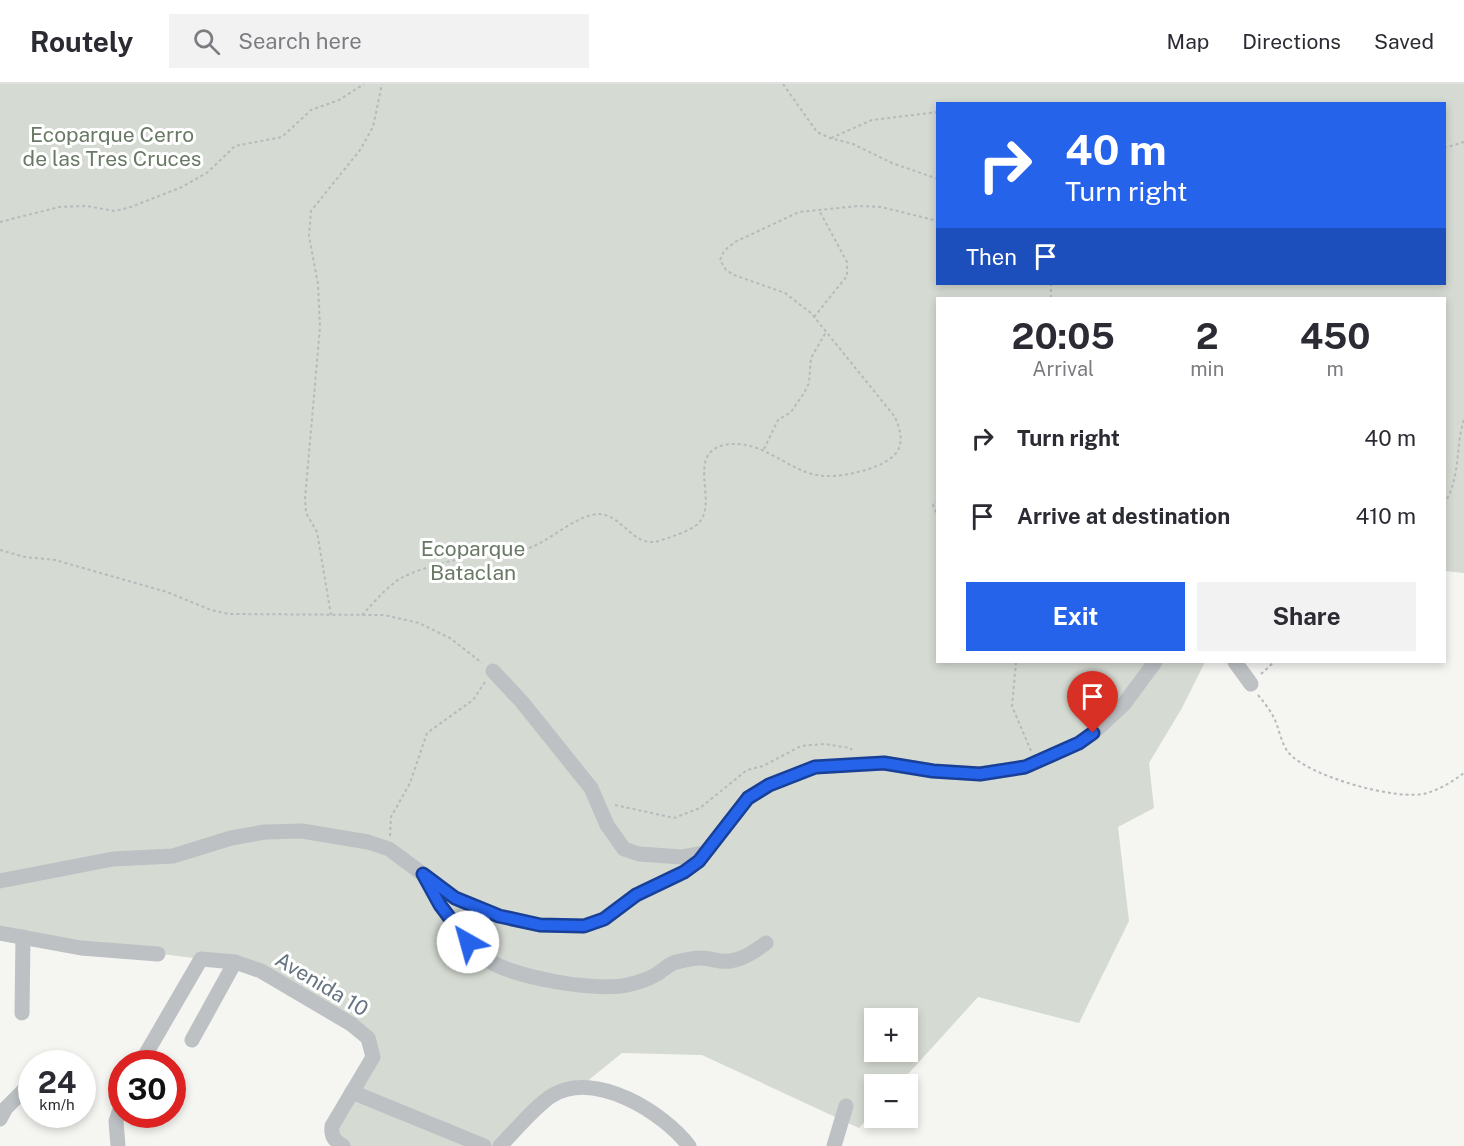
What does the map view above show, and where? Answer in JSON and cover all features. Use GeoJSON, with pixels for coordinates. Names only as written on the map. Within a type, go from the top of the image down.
{"type":"FeatureCollection","features":[{"type":"Feature","properties":{"kind":"street"},"geometry":{"type":"LineString","coordinates":[[0,881],[113,859],[172,855],[231,838],[265,832],[302,831],[368,842],[388,849],[455,898],[499,916],[540,925],[584,926],[604,919],[636,895],[684,872],[699,861],[748,798],[769,785],[815,767],[884,763],[933,771],[980,774],[1025,767],[1079,743],[1093,733],[1124,704],[1154,663]]}},
{"type":"Feature","properties":{"kind":"street"},"geometry":{"type":"LineString","coordinates":[[1236,663],[1251,684]]}},
{"type":"Feature","properties":{"kind":"street"},"geometry":{"type":"LineString","coordinates":[[493,671],[522,702],[591,788],[607,825],[624,849],[639,854],[682,857],[705,853]]}},
{"type":"Feature","properties":{"kind":"street"},"geometry":{"type":"LineString","coordinates":[[423,874],[440,905],[484,958],[516,972],[565,983],[603,988],[628,985],[655,975],[672,963],[700,958],[717,962],[732,961],[747,956],[766,943]]}},
{"type":"Feature","properties":{"kind":"street"},"geometry":{"type":"LineString","coordinates":[[0,933],[81,948],[158,954]]}},
{"type":"Feature","properties":{"kind":"street"},"geometry":{"type":"LineString","coordinates":[[22,938],[22,1013]]}},
{"type":"Feature","properties":{"kind":"street","name":"Avenida 10"},"geometry":{"type":"LineString","coordinates":[[148,1050],[201,959],[235,962],[261,971],[351,1024],[368,1038],[374,1057],[332,1126],[334,1141],[343,1146]]}},
{"type":"Feature","properties":{"kind":"street"},"geometry":{"type":"LineString","coordinates":[[192,1040],[235,962]]}},
{"type":"Feature","properties":{"kind":"street"},"geometry":{"type":"LineString","coordinates":[[500,1146],[551,1096],[580,1087],[608,1092],[635,1102],[660,1117],[689,1146]]}},
{"type":"Feature","properties":{"kind":"street"},"geometry":{"type":"LineString","coordinates":[[352,1092],[484,1146]]}},
{"type":"Feature","properties":{"kind":"street"},"geometry":{"type":"LineString","coordinates":[[0,1119],[6,1108],[18,1096]]}},
{"type":"Feature","properties":{"kind":"street"},"geometry":{"type":"LineString","coordinates":[[834,1146],[846,1106]]}},
{"type":"Feature","properties":{"kind":"street"},"geometry":{"type":"LineString","coordinates":[[116,1128],[118,1146]]}},
{"type":"Feature","properties":{"kind":"path"},"geometry":{"type":"LineString","coordinates":[[0,222],[59,207],[86,206],[115,211],[131,207],[182,187],[208,172],[235,146],[282,137],[310,110],[339,100],[364,84]]}},
{"type":"Feature","properties":{"kind":"path"},"geometry":{"type":"LineString","coordinates":[[331,615],[317,532],[306,513],[305,499],[320,327],[318,284],[309,236],[311,211],[360,150],[373,127],[382,84]]}},
{"type":"Feature","properties":{"kind":"path"},"geometry":{"type":"LineString","coordinates":[[783,84],[817,132],[853,144],[892,163],[936,178]]}},
{"type":"Feature","properties":{"kind":"path"},"geometry":{"type":"LineString","coordinates":[[830,138],[872,120],[936,112]]}},
{"type":"Feature","properties":{"kind":"path"},"geometry":{"type":"LineString","coordinates":[[1446,147],[1464,142]]}},
{"type":"Feature","properties":{"kind":"path"},"geometry":{"type":"LineString","coordinates":[[362,615],[394,582],[408,574],[484,554],[529,548],[587,517],[598,514],[610,517],[642,542],[658,542],[701,521],[707,505],[703,480],[705,460],[710,453],[721,446],[735,444],[764,450],[811,473],[826,476],[871,470],[894,456],[900,447],[901,430],[895,417],[814,317],[785,293],[734,275],[726,270],[720,260],[724,251],[735,242],[799,212],[858,206],[881,207],[936,221]]}},
{"type":"Feature","properties":{"kind":"path"},"geometry":{"type":"LineString","coordinates":[[814,317],[847,276],[848,269],[844,256],[819,210]]}},
{"type":"Feature","properties":{"kind":"path"},"geometry":{"type":"LineString","coordinates":[[764,450],[778,420],[791,412],[804,393],[809,383],[811,358],[826,332]]}},
{"type":"Feature","properties":{"kind":"path"},"geometry":{"type":"LineString","coordinates":[[1446,501],[1452,493],[1458,469],[1464,420]]}},
{"type":"Feature","properties":{"kind":"path"},"geometry":{"type":"LineString","coordinates":[[0,550],[25,557],[55,560],[167,592],[211,610],[230,614],[384,615],[419,623],[450,638],[493,671],[473,700],[427,733],[410,783],[391,817],[388,849]]}},
{"type":"Feature","properties":{"kind":"path"},"geometry":{"type":"LineString","coordinates":[[1016,663],[1012,706],[1035,762]]}},
{"type":"Feature","properties":{"kind":"path"},"geometry":{"type":"LineString","coordinates":[[1273,663],[1251,684],[1273,716],[1287,751],[1299,762],[1321,774],[1373,790],[1407,795],[1426,794],[1464,773]]}},
{"type":"Feature","properties":{"kind":"path"},"geometry":{"type":"LineString","coordinates":[[595,797],[620,808],[674,818],[700,808],[747,770],[763,766],[801,746],[825,744],[850,748],[863,764]]}},
{"type":"Feature","properties":{"kind":"green space","name":"Ecoparque Bataclan"},"geometry":{"type":"Polygon","coordinates":[[[0,84],[1464,84],[1464,573],[1446,571],[1446,297],[936,297],[936,663],[1204,663],[1182,708],[1149,763],[1154,808],[1118,827],[1129,921],[1079,1023],[978,997],[908,1074],[864,1074],[864,1122],[859,1128],[702,1055],[622,1053],[580,1087],[563,1090],[500,1146],[343,1146],[332,1134],[373,1057],[368,1038],[281,984],[201,959],[0,933],[0,84]]]}},
{"type":"Feature","properties":{"kind":"route"},"geometry":{"type":"LineString","coordinates":[[468,942],[440,905],[423,874],[455,898],[499,916],[540,925],[584,926],[604,919],[636,895],[684,872],[699,861],[748,798],[769,785],[815,767],[884,763],[933,771],[980,774],[1025,767],[1079,743],[1093,733]]}},
{"type":"Feature","properties":{"kind":"park label","name":"Ecoparque Cerro de las Tres Cruces"},"geometry":{"type":"Point","coordinates":[112,146]}}]}
